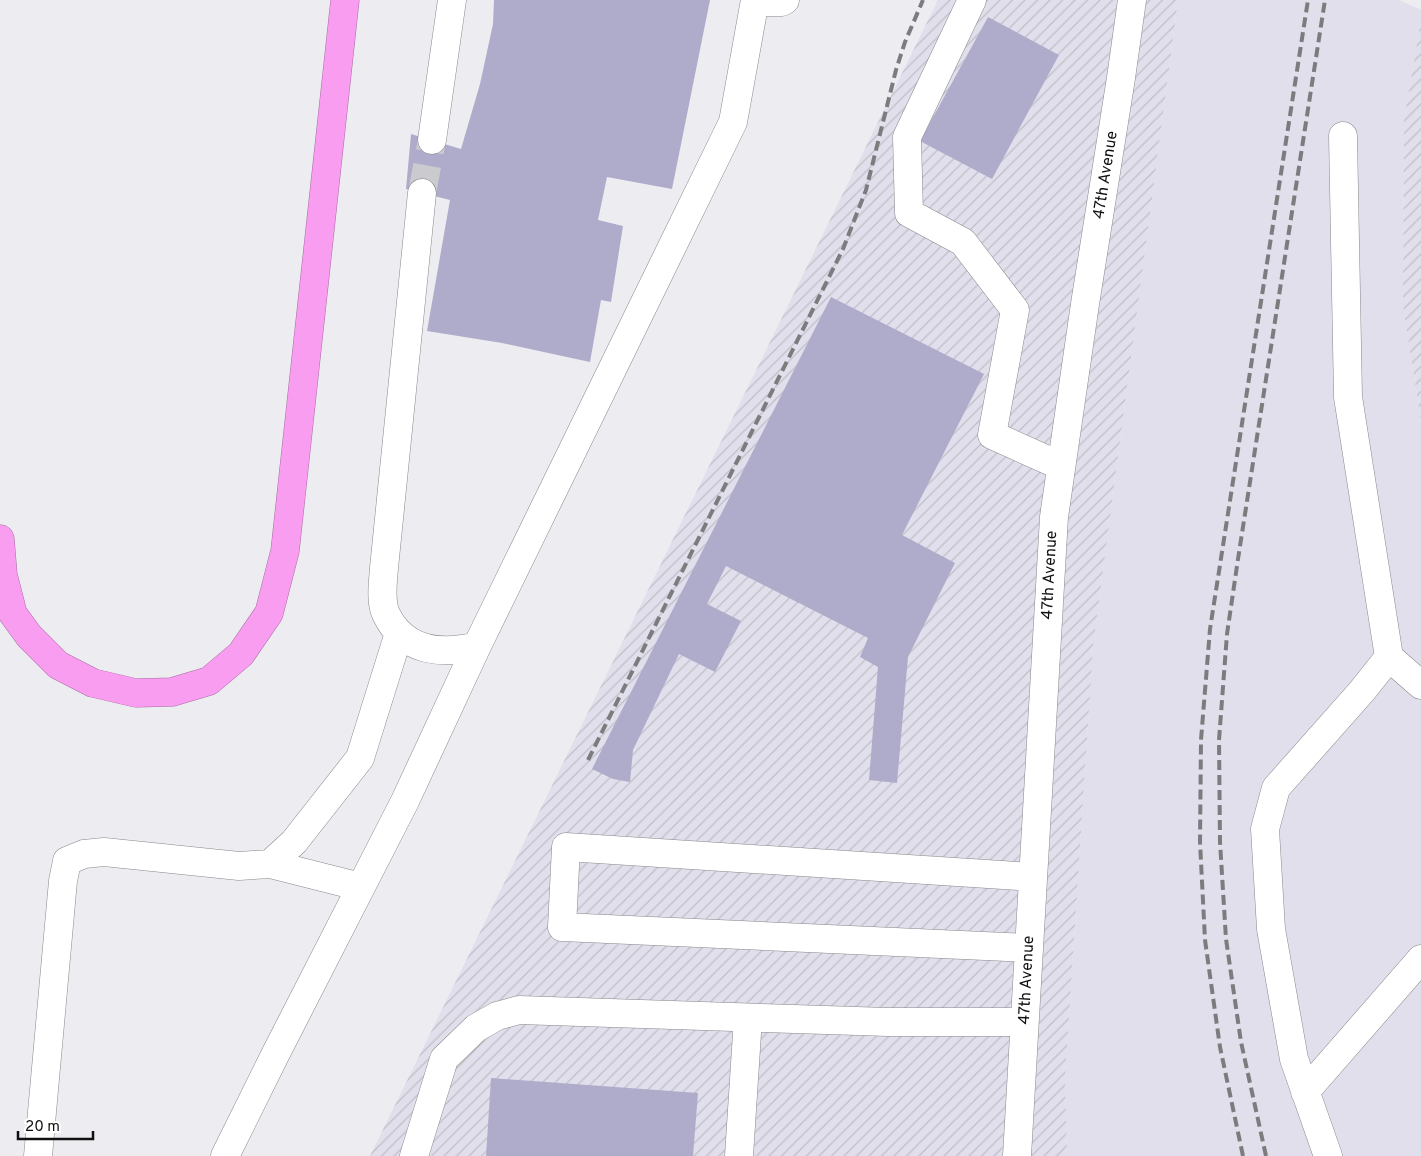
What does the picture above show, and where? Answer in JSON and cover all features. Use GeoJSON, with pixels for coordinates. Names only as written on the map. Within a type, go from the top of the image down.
{"type":"FeatureCollection","features":[{"type":"Feature","properties":{"kind":"highway"},"geometry":{"type":"LineString","coordinates":[[0,539],[3,575],[13,614],[29,636],[58,665],[93,683],[136,693],[172,692],[209,681],[241,654],[269,613],[285,551],[345,0]]}},
{"type":"Feature","properties":{"kind":"street"},"geometry":{"type":"LineString","coordinates":[[432,140],[452,0]]}},
{"type":"Feature","properties":{"kind":"street"},"geometry":{"type":"LineString","coordinates":[[225,1156],[405,801],[477,646],[733,122],[755,1],[782,2],[785,0]]}},
{"type":"Feature","properties":{"kind":"street"},"geometry":{"type":"LineString","coordinates":[[972,0],[907,137],[909,213],[963,242],[1014,310],[992,435],[1061,466]]}},
{"type":"Feature","properties":{"kind":"street","name":"47th Avenue"},"geometry":{"type":"LineString","coordinates":[[1017,1156],[1054,517],[1132,0]]}},
{"type":"Feature","properties":{"kind":"street"},"geometry":{"type":"LineString","coordinates":[[1343,136],[1348,397],[1389,657],[1421,685]]}},
{"type":"Feature","properties":{"kind":"street"},"geometry":{"type":"LineString","coordinates":[[422,193],[382,594],[386,614],[399,633],[412,644],[437,651],[460,650],[477,646]]}},
{"type":"Feature","properties":{"kind":"street"},"geometry":{"type":"LineString","coordinates":[[270,864],[294,842],[360,758],[399,633]]}},
{"type":"Feature","properties":{"kind":"street"},"geometry":{"type":"LineString","coordinates":[[1328,1156],[1294,1059],[1271,928],[1265,829],[1276,788],[1362,691],[1389,657]]}},
{"type":"Feature","properties":{"kind":"street"},"geometry":{"type":"LineString","coordinates":[[1029,948],[562,927],[566,847],[1033,877]]}},
{"type":"Feature","properties":{"kind":"street"},"geometry":{"type":"LineString","coordinates":[[38,1156],[63,881],[67,861],[84,854],[104,852],[239,866],[270,864],[361,887]]}},
{"type":"Feature","properties":{"kind":"street"},"geometry":{"type":"LineString","coordinates":[[1305,1092],[1421,959]]}},
{"type":"Feature","properties":{"kind":"street"},"geometry":{"type":"LineString","coordinates":[[414,1156],[444,1059],[476,1028],[498,1016],[519,1010],[888,1022],[1024,1022]]}},
{"type":"Feature","properties":{"kind":"street"},"geometry":{"type":"LineString","coordinates":[[739,1156],[748,1018]]}},
{"type":"Feature","properties":{"kind":"shaded area"},"geometry":{"type":"Polygon","coordinates":[[[938,0],[1178,0],[1093,647],[1065,1079],[1067,1156],[370,1156],[938,0]]]}},
{"type":"Feature","properties":{"kind":"shaded area"},"geometry":{"type":"Polygon","coordinates":[[[1178,0],[1399,0],[1421,10],[1421,20],[1404,120],[1403,306],[1421,421],[1421,1156],[1067,1156],[1065,1079],[1093,647],[1178,0]]]}},
{"type":"Feature","properties":{"kind":"shaded area"},"geometry":{"type":"Polygon","coordinates":[[[1421,20],[1421,421],[1403,306],[1404,120],[1421,20]]]}},
{"type":"Feature","properties":{"kind":"building"},"geometry":{"type":"Polygon","coordinates":[[[494,0],[710,0],[672,189],[607,177],[598,220],[623,226],[611,302],[601,300],[590,362],[502,343],[427,331],[450,200],[406,189],[411,134],[461,149],[480,84],[493,24],[494,0]]]}},
{"type":"Feature","properties":{"kind":"building"},"geometry":{"type":"Polygon","coordinates":[[[988,17],[1059,55],[992,179],[920,141],[988,17]]]}},
{"type":"Feature","properties":{"kind":"building"},"geometry":{"type":"Polygon","coordinates":[[[831,297],[984,374],[902,535],[955,563],[908,657],[897,783],[869,780],[878,667],[860,657],[868,638],[726,566],[707,604],[741,621],[715,672],[679,654],[633,750],[630,782],[613,779],[592,769],[831,297]]]}},
{"type":"Feature","properties":{"kind":"building"},"geometry":{"type":"Polygon","coordinates":[[[491,1078],[698,1093],[693,1156],[486,1156],[491,1078]]]}},
{"type":"Feature","properties":{"kind":"tunnel"},"geometry":{"type":"LineString","coordinates":[[422,193],[432,140]]}},
{"type":"Feature","properties":{"kind":"railway"},"geometry":{"type":"LineString","coordinates":[[588,760],[843,249],[866,190],[896,70],[905,42],[923,0]]}},
{"type":"Feature","properties":{"kind":"railway"},"geometry":{"type":"LineString","coordinates":[[1243,1156],[1220,1047],[1205,940],[1200,842],[1201,740],[1210,629],[1308,0]]}},
{"type":"Feature","properties":{"kind":"railway"},"geometry":{"type":"LineString","coordinates":[[1266,1156],[1241,1042],[1226,939],[1220,842],[1219,740],[1227,634],[1325,0]]}}]}
